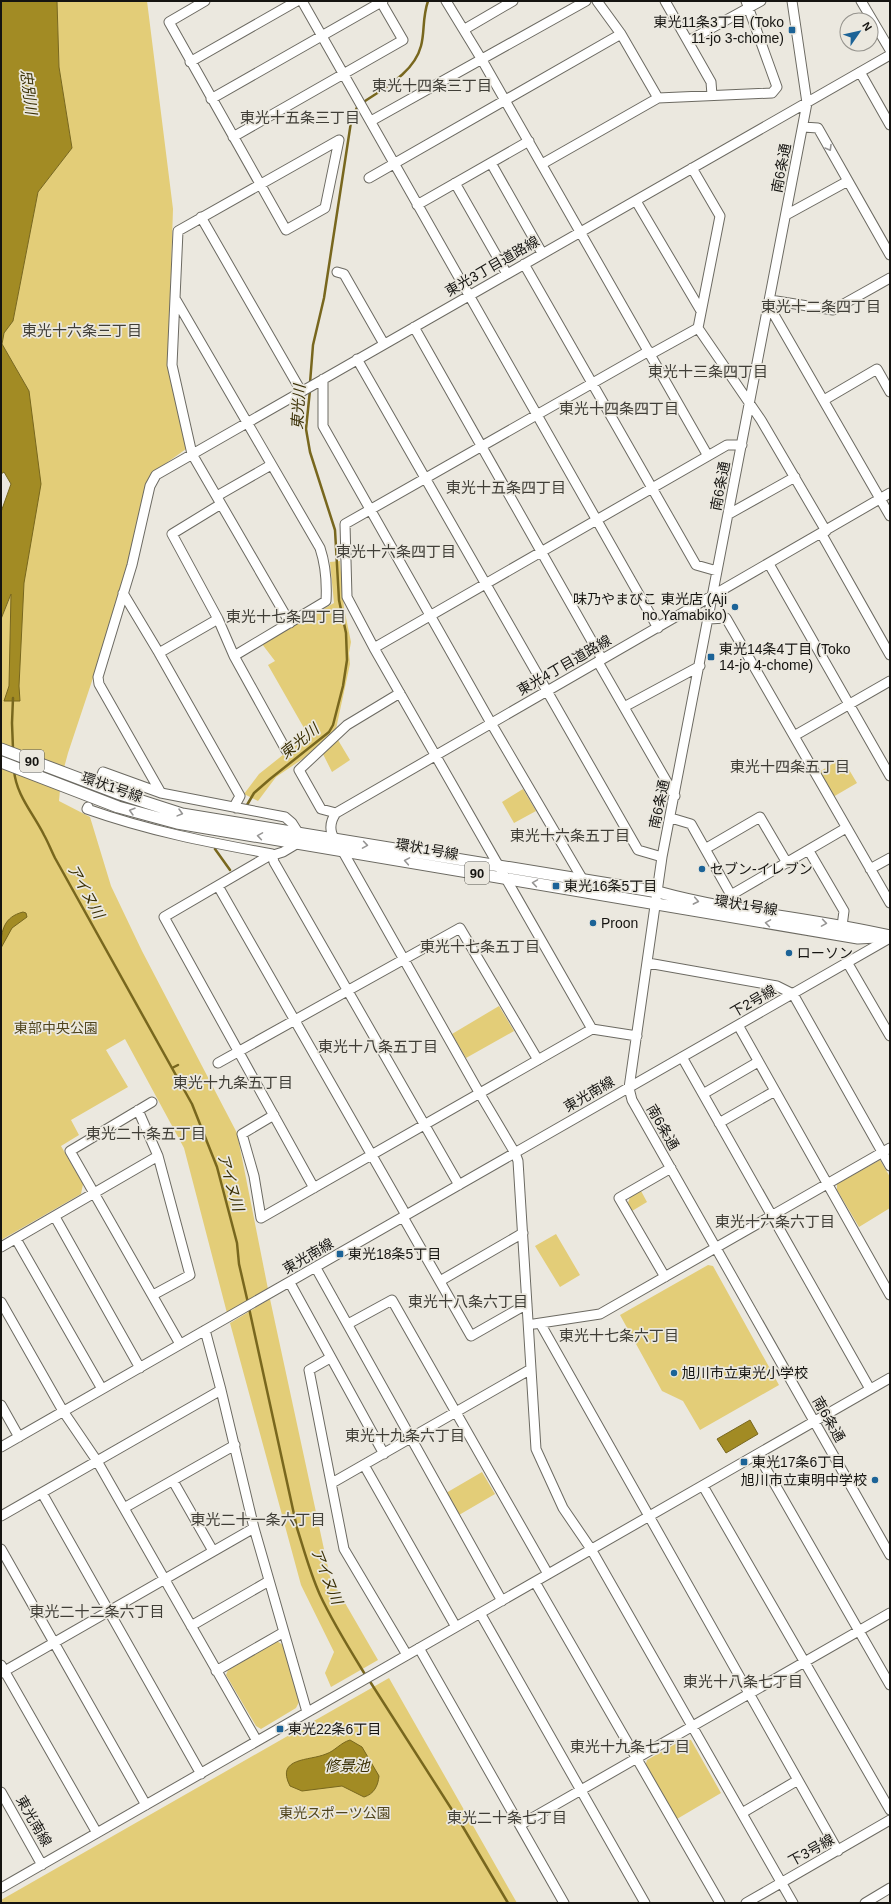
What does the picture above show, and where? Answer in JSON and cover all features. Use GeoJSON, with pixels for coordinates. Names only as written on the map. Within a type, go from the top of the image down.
{"type":"FeatureCollection","features":[{"type":"Feature","properties":{"kind":"main road","name":"環状1号線"},"geometry":{"type":"LineString","coordinates":[[1,749],[120,794],[182,814],[298,838],[342,850],[505,878],[582,885]]}},
{"type":"Feature","properties":{"kind":"main road","name":"環状1号線"},"geometry":{"type":"LineString","coordinates":[[1,762],[118,807],[177,823],[298,838],[334,840],[498,866],[582,885],[657,898],[858,938],[890,937]]}},
{"type":"Feature","properties":{"kind":"main road","name":"環状1号線"},"geometry":{"type":"LineString","coordinates":[[728,912],[842,926],[890,937]]}},
{"type":"Feature","properties":{"kind":"street"},"geometry":{"type":"LineString","coordinates":[[205,1],[169,22],[190,62],[259,184],[286,230],[325,208],[339,140],[259,184],[178,231],[172,365],[192,454],[290,623]]}},
{"type":"Feature","properties":{"kind":"street"},"geometry":{"type":"LineString","coordinates":[[190,62],[297,1]]}},
{"type":"Feature","properties":{"kind":"street"},"geometry":{"type":"LineString","coordinates":[[302,1],[370,118],[417,205],[658,628]]}},
{"type":"Feature","properties":{"kind":"street"},"geometry":{"type":"LineString","coordinates":[[446,1],[465,29],[506,100],[708,456]]}},
{"type":"Feature","properties":{"kind":"street"},"geometry":{"type":"LineString","coordinates":[[465,29],[513,1]]}},
{"type":"Feature","properties":{"kind":"street"},"geometry":{"type":"LineString","coordinates":[[370,118],[482,60],[586,1]]}},
{"type":"Feature","properties":{"kind":"street"},"geometry":{"type":"LineString","coordinates":[[597,1],[621,34],[658,98]]}},
{"type":"Feature","properties":{"kind":"street"},"geometry":{"type":"LineString","coordinates":[[665,1],[711,82],[712,95]]}},
{"type":"Feature","properties":{"kind":"street"},"geometry":{"type":"LineString","coordinates":[[688,41],[747,4],[761,1]]}},
{"type":"Feature","properties":{"kind":"street","name":"南6条通"},"geometry":{"type":"LineString","coordinates":[[792,1],[807,103],[717,570],[676,796],[662,857],[629,1088],[632,1100],[670,1168],[890,1555]]}},
{"type":"Feature","properties":{"kind":"street"},"geometry":{"type":"LineString","coordinates":[[861,1],[890,50]]}},
{"type":"Feature","properties":{"kind":"street"},"geometry":{"type":"LineString","coordinates":[[211,99],[382,2],[402,40],[233,137]]}},
{"type":"Feature","properties":{"kind":"street"},"geometry":{"type":"LineString","coordinates":[[542,164],[658,98],[772,94],[777,87],[747,4]]}},
{"type":"Feature","properties":{"kind":"street"},"geometry":{"type":"LineString","coordinates":[[369,178],[621,34]]}},
{"type":"Feature","properties":{"kind":"street","name":"東光3丁目道路線"},"geometry":{"type":"LineString","coordinates":[[162,793],[99,684],[98,677],[123,593],[152,480],[156,475],[890,55]]}},
{"type":"Feature","properties":{"kind":"street"},"geometry":{"type":"LineString","coordinates":[[860,72],[890,125]]}},
{"type":"Feature","properties":{"kind":"street"},"geometry":{"type":"LineString","coordinates":[[803,127],[818,128],[890,255]]}},
{"type":"Feature","properties":{"kind":"street"},"geometry":{"type":"LineString","coordinates":[[417,205],[529,141]]}},
{"type":"Feature","properties":{"kind":"street"},"geometry":{"type":"LineString","coordinates":[[491,163],[542,254]]}},
{"type":"Feature","properties":{"kind":"street"},"geometry":{"type":"LineString","coordinates":[[692,168],[720,216],[700,311],[698,328],[761,420],[794,477],[890,655]]}},
{"type":"Feature","properties":{"kind":"street"},"geometry":{"type":"LineString","coordinates":[[786,215],[848,181]]}},
{"type":"Feature","properties":{"kind":"street"},"geometry":{"type":"LineString","coordinates":[[455,183],[507,274]]}},
{"type":"Feature","properties":{"kind":"street"},"geometry":{"type":"LineString","coordinates":[[636,201],[700,311]]}},
{"type":"Feature","properties":{"kind":"street"},"geometry":{"type":"LineString","coordinates":[[201,217],[303,390]]}},
{"type":"Feature","properties":{"kind":"street"},"geometry":{"type":"LineString","coordinates":[[524,264],[696,565],[717,570]]}},
{"type":"Feature","properties":{"kind":"street"},"geometry":{"type":"LineString","coordinates":[[337,272],[344,274],[384,344]]}},
{"type":"Feature","properties":{"kind":"street"},"geometry":{"type":"LineString","coordinates":[[769,303],[833,310],[890,278]]}},
{"type":"Feature","properties":{"kind":"street"},"geometry":{"type":"LineString","coordinates":[[176,300],[320,548],[327,582],[326,601],[234,656]]}},
{"type":"Feature","properties":{"kind":"street"},"geometry":{"type":"LineString","coordinates":[[769,303],[890,516]]}},
{"type":"Feature","properties":{"kind":"street"},"geometry":{"type":"LineString","coordinates":[[414,327],[541,552],[600,660],[624,708],[676,796]]}},
{"type":"Feature","properties":{"kind":"street"},"geometry":{"type":"LineString","coordinates":[[592,1029],[374,648],[347,597],[345,524],[592,383],[698,328]]}},
{"type":"Feature","properties":{"kind":"street"},"geometry":{"type":"LineString","coordinates":[[357,359],[638,850],[662,857]]}},
{"type":"Feature","properties":{"kind":"street"},"geometry":{"type":"LineString","coordinates":[[824,400],[876,369],[890,392]]}},
{"type":"Feature","properties":{"kind":"street"},"geometry":{"type":"LineString","coordinates":[[319,381],[324,426],[582,885]]}},
{"type":"Feature","properties":{"kind":"street"},"geometry":{"type":"LineString","coordinates":[[374,648],[727,445],[742,445]]}},
{"type":"Feature","properties":{"kind":"street"},"geometry":{"type":"LineString","coordinates":[[271,465],[172,534],[218,619],[234,656],[286,750]]}},
{"type":"Feature","properties":{"kind":"street"},"geometry":{"type":"LineString","coordinates":[[729,514],[794,477]]}},
{"type":"Feature","properties":{"kind":"street","name":"東光4丁目道路線"},"geometry":{"type":"LineString","coordinates":[[336,813],[435,754],[658,628],[890,493]]}},
{"type":"Feature","properties":{"kind":"street"},"geometry":{"type":"LineString","coordinates":[[769,564],[890,776]]}},
{"type":"Feature","properties":{"kind":"street"},"geometry":{"type":"LineString","coordinates":[[123,593],[159,653],[240,796],[235,805],[236,808]]}},
{"type":"Feature","properties":{"kind":"street"},"geometry":{"type":"LineString","coordinates":[[709,619],[726,618],[890,903]]}},
{"type":"Feature","properties":{"kind":"street"},"geometry":{"type":"LineString","coordinates":[[159,653],[218,619]]}},
{"type":"Feature","properties":{"kind":"street"},"geometry":{"type":"LineString","coordinates":[[624,708],[700,666]]}},
{"type":"Feature","properties":{"kind":"street"},"geometry":{"type":"LineString","coordinates":[[794,736],[890,681]]}},
{"type":"Feature","properties":{"kind":"street"},"geometry":{"type":"LineString","coordinates":[[400,693],[347,725],[299,770],[321,809],[336,813],[331,820],[330,827],[334,840],[342,850],[515,1153],[518,1161],[536,1449],[563,1508],[591,1549],[793,1903]]}},
{"type":"Feature","properties":{"kind":"street"},"geometry":{"type":"LineString","coordinates":[[102,775],[162,793],[285,817],[292,823],[298,838],[283,852],[272,854],[164,917],[314,1188]]}},
{"type":"Feature","properties":{"kind":"street"},"geometry":{"type":"LineString","coordinates":[[88,808],[127,823],[180,837],[272,854]]}},
{"type":"Feature","properties":{"kind":"street"},"geometry":{"type":"LineString","coordinates":[[705,849],[760,817],[787,864]]}},
{"type":"Feature","properties":{"kind":"street"},"geometry":{"type":"LineString","coordinates":[[671,818],[691,824],[731,895],[728,912]]}},
{"type":"Feature","properties":{"kind":"street"},"geometry":{"type":"LineString","coordinates":[[731,895],[787,864],[846,828]]}},
{"type":"Feature","properties":{"kind":"street"},"geometry":{"type":"LineString","coordinates":[[809,851],[844,911],[842,926]]}},
{"type":"Feature","properties":{"kind":"street"},"geometry":{"type":"LineString","coordinates":[[272,854],[274,862],[459,1185]]}},
{"type":"Feature","properties":{"kind":"street"},"geometry":{"type":"LineString","coordinates":[[870,869],[890,858]]}},
{"type":"Feature","properties":{"kind":"street"},"geometry":{"type":"LineString","coordinates":[[218,886],[372,1155],[471,1336],[527,1304]]}},
{"type":"Feature","properties":{"kind":"street"},"geometry":{"type":"LineString","coordinates":[[218,1063],[403,958],[460,928],[538,1060]]}},
{"type":"Feature","properties":{"kind":"street","name":"下2号線"},"geometry":{"type":"LineString","coordinates":[[629,1088],[890,937]]}},
{"type":"Feature","properties":{"kind":"street"},"geometry":{"type":"LineString","coordinates":[[847,962],[890,1036]]}},
{"type":"Feature","properties":{"kind":"street"},"geometry":{"type":"LineString","coordinates":[[648,963],[777,986],[792,994],[886,1150],[890,1166]]}},
{"type":"Feature","properties":{"kind":"street"},"geometry":{"type":"LineString","coordinates":[[738,1025],[890,1295]]}},
{"type":"Feature","properties":{"kind":"street"},"geometry":{"type":"LineString","coordinates":[[274,1115],[242,1134],[254,1176],[261,1218],[592,1029],[637,1036]]}},
{"type":"Feature","properties":{"kind":"street"},"geometry":{"type":"LineString","coordinates":[[682,1057],[870,1389]]}},
{"type":"Feature","properties":{"kind":"street"},"geometry":{"type":"LineString","coordinates":[[703,1094],[758,1062]]}},
{"type":"Feature","properties":{"kind":"street","name":"東光南線"},"geometry":{"type":"LineString","coordinates":[[1,1447],[629,1088]]}},
{"type":"Feature","properties":{"kind":"street"},"geometry":{"type":"LineString","coordinates":[[719,1123],[775,1091]]}},
{"type":"Feature","properties":{"kind":"street"},"geometry":{"type":"LineString","coordinates":[[152,1102],[70,1151],[180,1344]]}},
{"type":"Feature","properties":{"kind":"street"},"geometry":{"type":"LineString","coordinates":[[138,1110],[158,1156],[190,1275],[153,1295]]}},
{"type":"Feature","properties":{"kind":"street"},"geometry":{"type":"LineString","coordinates":[[529,1324],[600,1314],[886,1150]]}},
{"type":"Feature","properties":{"kind":"street"},"geometry":{"type":"LineString","coordinates":[[1,1247],[95,1194],[158,1156]]}},
{"type":"Feature","properties":{"kind":"street"},"geometry":{"type":"LineString","coordinates":[[665,1277],[620,1198],[670,1168]]}},
{"type":"Feature","properties":{"kind":"street"},"geometry":{"type":"LineString","coordinates":[[55,1217],[140,1368]]}},
{"type":"Feature","properties":{"kind":"street"},"geometry":{"type":"LineString","coordinates":[[440,1281],[523,1233]]}},
{"type":"Feature","properties":{"kind":"street"},"geometry":{"type":"LineString","coordinates":[[16,1238],[102,1389]]}},
{"type":"Feature","properties":{"kind":"street"},"geometry":{"type":"LineString","coordinates":[[316,1268],[502,1601]]}},
{"type":"Feature","properties":{"kind":"street"},"geometry":{"type":"LineString","coordinates":[[290,1283],[384,1454]]}},
{"type":"Feature","properties":{"kind":"street"},"geometry":{"type":"LineString","coordinates":[[348,1324],[392,1300],[548,1574]]}},
{"type":"Feature","properties":{"kind":"street"},"geometry":{"type":"LineString","coordinates":[[1,1302],[63,1412],[97,1461],[257,1741]]}},
{"type":"Feature","properties":{"kind":"street"},"geometry":{"type":"LineString","coordinates":[[540,1323],[648,1517],[838,1851]]}},
{"type":"Feature","properties":{"kind":"street"},"geometry":{"type":"LineString","coordinates":[[205,1330],[235,1445],[254,1528],[307,1712]]}},
{"type":"Feature","properties":{"kind":"street"},"geometry":{"type":"LineString","coordinates":[[330,1358],[309,1370],[344,1549],[407,1655]]}},
{"type":"Feature","properties":{"kind":"street"},"geometry":{"type":"LineString","coordinates":[[332,1483],[531,1369]]}},
{"type":"Feature","properties":{"kind":"street"},"geometry":{"type":"LineString","coordinates":[[1,1888],[890,1378]]}},
{"type":"Feature","properties":{"kind":"street"},"geometry":{"type":"LineString","coordinates":[[1,1516],[221,1390]]}},
{"type":"Feature","properties":{"kind":"street"},"geometry":{"type":"LineString","coordinates":[[1,1405],[19,1437]]}},
{"type":"Feature","properties":{"kind":"street"},"geometry":{"type":"LineString","coordinates":[[124,1508],[235,1445]]}},
{"type":"Feature","properties":{"kind":"street"},"geometry":{"type":"LineString","coordinates":[[758,1455],[890,1685]]}},
{"type":"Feature","properties":{"kind":"street"},"geometry":{"type":"LineString","coordinates":[[364,1465],[456,1627]]}},
{"type":"Feature","properties":{"kind":"street"},"geometry":{"type":"LineString","coordinates":[[173,1481],[213,1551]]}},
{"type":"Feature","properties":{"kind":"street"},"geometry":{"type":"LineString","coordinates":[[703,1486],[890,1810]]}},
{"type":"Feature","properties":{"kind":"street"},"geometry":{"type":"LineString","coordinates":[[42,1493],[201,1774]]}},
{"type":"Feature","properties":{"kind":"street"},"geometry":{"type":"LineString","coordinates":[[97,1833],[2,1670],[254,1528]]}},
{"type":"Feature","properties":{"kind":"street"},"geometry":{"type":"LineString","coordinates":[[1,1549],[146,1805]]}},
{"type":"Feature","properties":{"kind":"street"},"geometry":{"type":"LineString","coordinates":[[191,1626],[269,1581]]}},
{"type":"Feature","properties":{"kind":"street"},"geometry":{"type":"LineString","coordinates":[[535,1582],[720,1903]]}},
{"type":"Feature","properties":{"kind":"street"},"geometry":{"type":"LineString","coordinates":[[480,1613],[645,1903]]}},
{"type":"Feature","properties":{"kind":"street"},"geometry":{"type":"LineString","coordinates":[[520,1825],[890,1613]]}},
{"type":"Feature","properties":{"kind":"street"},"geometry":{"type":"LineString","coordinates":[[216,1670],[284,1632]]}},
{"type":"Feature","properties":{"kind":"street"},"geometry":{"type":"LineString","coordinates":[[419,1648],[564,1903]]}},
{"type":"Feature","properties":{"kind":"street"},"geometry":{"type":"LineString","coordinates":[[742,1813],[798,1780]]}},
{"type":"Feature","properties":{"kind":"street","name":"東光南線"},"geometry":{"type":"LineString","coordinates":[[1,1792],[42,1865]]}},
{"type":"Feature","properties":{"kind":"street","name":"下3号線"},"geometry":{"type":"LineString","coordinates":[[746,1903],[890,1820]]}},
{"type":"Feature","properties":{"kind":"street"},"geometry":{"type":"LineString","coordinates":[[867,1902],[890,1888]]}},
{"type":"Feature","properties":{"kind":"green space","name":"東部中央公園"},"geometry":{"type":"Polygon","coordinates":[[[57,1],[147,1],[173,209],[168,364],[186,449],[151,474],[121,594],[68,753],[61,779],[59,801],[90,817],[111,886],[142,951],[237,1133],[268,1289],[227,1313],[184,1148],[125,1039],[106,1050],[128,1087],[71,1120],[79,1135],[61,1146],[83,1184],[81,1194],[1,1240],[1,619],[12,593],[29,391],[2,344],[4,333],[13,321],[38,192],[72,148],[59,67],[57,1]]]}},
{"type":"Feature","properties":{"kind":"green space"},"geometry":{"type":"Polygon","coordinates":[[[340,561],[344,608],[351,642],[349,653],[350,664],[336,729],[304,758],[276,777],[258,801],[244,794],[259,774],[308,735],[268,665],[275,661],[262,644],[334,603],[330,562],[340,561]]]}},
{"type":"Feature","properties":{"kind":"green space"},"geometry":{"type":"Polygon","coordinates":[[[338,740],[350,760],[332,772],[323,754],[338,740]]]}},
{"type":"Feature","properties":{"kind":"green space"},"geometry":{"type":"Polygon","coordinates":[[[842,758],[857,783],[833,797],[819,772],[842,758]]]}},
{"type":"Feature","properties":{"kind":"green space"},"geometry":{"type":"Polygon","coordinates":[[[523,789],[536,811],[514,823],[502,802],[523,789]]]}},
{"type":"Feature","properties":{"kind":"green space"},"geometry":{"type":"Polygon","coordinates":[[[499,1006],[514,1031],[466,1058],[452,1034],[499,1006]]]}},
{"type":"Feature","properties":{"kind":"green space"},"geometry":{"type":"Polygon","coordinates":[[[880,1160],[890,1177],[890,1208],[859,1227],[837,1190],[837,1184],[880,1160]]]}},
{"type":"Feature","properties":{"kind":"green space"},"geometry":{"type":"Polygon","coordinates":[[[641,1191],[647,1202],[632,1211],[628,1203],[630,1197],[641,1191]]]}},
{"type":"Feature","properties":{"kind":"green space"},"geometry":{"type":"Polygon","coordinates":[[[556,1234],[580,1275],[560,1287],[535,1246],[556,1234]]]}},
{"type":"Feature","properties":{"kind":"green space"},"geometry":{"type":"Polygon","coordinates":[[[708,1265],[713,1266],[779,1385],[700,1430],[683,1401],[662,1391],[620,1315],[708,1265]]]}},
{"type":"Feature","properties":{"kind":"green space"},"geometry":{"type":"Polygon","coordinates":[[[270,1299],[330,1577],[378,1660],[331,1687],[325,1673],[334,1652],[301,1585],[230,1323],[270,1299]]]}},
{"type":"Feature","properties":{"kind":"green space"},"geometry":{"type":"Polygon","coordinates":[[[482,1472],[495,1494],[459,1515],[446,1493],[482,1472]]]}},
{"type":"Feature","properties":{"kind":"green space"},"geometry":{"type":"Polygon","coordinates":[[[277,1641],[283,1645],[299,1702],[296,1708],[261,1729],[256,1726],[226,1675],[228,1670],[277,1641]]]}},
{"type":"Feature","properties":{"kind":"green space","name":"東光スポーツ公園"},"geometry":{"type":"Polygon","coordinates":[[[389,1678],[517,1903],[1,1903],[1,1900],[389,1678]]]}},
{"type":"Feature","properties":{"kind":"green space"},"geometry":{"type":"Polygon","coordinates":[[[684,1739],[691,1740],[721,1793],[677,1819],[645,1767],[647,1760],[684,1739]]]}},
{"type":"Feature","properties":{"kind":"water","name":"忠別川"},"geometry":{"type":"Polygon","coordinates":[[[1,1],[57,1],[59,67],[72,148],[38,192],[13,321],[4,333],[2,344],[29,391],[41,484],[24,583],[19,686],[20,701],[4,701],[9,686],[11,594],[1,619],[1,512],[11,484],[4,472],[1,474],[1,1]]]}},
{"type":"Feature","properties":{"kind":"water"},"geometry":{"type":"Polygon","coordinates":[[[23,912],[26,913],[27,917],[12,928],[1,948],[2,935],[5,925],[12,917],[23,912]]]}},
{"type":"Feature","properties":{"kind":"water"},"geometry":{"type":"Polygon","coordinates":[[[750,1420],[758,1434],[726,1453],[717,1439],[750,1420]]]}},
{"type":"Feature","properties":{"kind":"water","name":"修景池"},"geometry":{"type":"Polygon","coordinates":[[[350,1740],[362,1747],[379,1776],[378,1783],[373,1792],[364,1797],[342,1786],[302,1791],[290,1786],[287,1777],[287,1770],[291,1765],[296,1762],[329,1753],[350,1740]]]}},
{"type":"Feature","properties":{"kind":"waterway","name":"東光川"},"geometry":{"type":"LineString","coordinates":[[362,103],[397,79],[412,64],[421,46],[428,1]]}},
{"type":"Feature","properties":{"kind":"waterway","name":"東光川"},"geometry":{"type":"LineString","coordinates":[[310,383],[313,345],[324,298],[351,122],[358,105]]}},
{"type":"Feature","properties":{"kind":"waterway","name":"東光川"},"geometry":{"type":"LineString","coordinates":[[247,805],[254,793],[329,732],[333,725],[343,686],[347,660],[346,633],[339,600],[335,530],[310,452],[306,429],[310,390]]}},
{"type":"Feature","properties":{"kind":"waterway","name":"アイヌ川"},"geometry":{"type":"LineString","coordinates":[[13,698],[13,749]]}},
{"type":"Feature","properties":{"kind":"waterway","name":"アイヌ川"},"geometry":{"type":"LineString","coordinates":[[14,770],[15,779],[21,796],[40,827],[55,858],[192,1104],[217,1167],[237,1243],[239,1264],[248,1303]]}},
{"type":"Feature","properties":{"kind":"waterway","name":"東光川"},"geometry":{"type":"LineString","coordinates":[[215,849],[230,870]]}},
{"type":"Feature","properties":{"kind":"waterway","name":"アイヌ川"},"geometry":{"type":"LineString","coordinates":[[172,1068],[178,1065]]}},
{"type":"Feature","properties":{"kind":"waterway","name":"アイヌ川"},"geometry":{"type":"LineString","coordinates":[[249,1308],[297,1528],[307,1562],[316,1587],[325,1605],[366,1676]]}},
{"type":"Feature","properties":{"kind":"waterway","name":"アイヌ川"},"geometry":{"type":"LineString","coordinates":[[369,1680],[463,1827],[508,1903]]}},
{"type":"Feature","properties":{"kind":"place","name":"東光11条3丁目 (Toko 11-jo 3-chome)"},"geometry":{"type":"Point","coordinates":[792,30]}},
{"type":"Feature","properties":{"kind":"place","name":"味乃やまびこ 東光店 (Aji no Yamabiko)"},"geometry":{"type":"Point","coordinates":[735,607]}},
{"type":"Feature","properties":{"kind":"place","name":"東光14条4丁目 (Toko 14-jo 4-chome)"},"geometry":{"type":"Point","coordinates":[711,657]}},
{"type":"Feature","properties":{"kind":"place","name":"セブン-イレブン"},"geometry":{"type":"Point","coordinates":[702,869]}},
{"type":"Feature","properties":{"kind":"place","name":"東光16条5丁目"},"geometry":{"type":"Point","coordinates":[556,886]}},
{"type":"Feature","properties":{"kind":"place","name":"Proon"},"geometry":{"type":"Point","coordinates":[593,923]}},
{"type":"Feature","properties":{"kind":"place","name":"ローソン"},"geometry":{"type":"Point","coordinates":[789,953]}},
{"type":"Feature","properties":{"kind":"place","name":"東光18条5丁目"},"geometry":{"type":"Point","coordinates":[340,1254]}},
{"type":"Feature","properties":{"kind":"place","name":"旭川市立東光小学校"},"geometry":{"type":"Point","coordinates":[674,1373]}},
{"type":"Feature","properties":{"kind":"place","name":"東光17条6丁目"},"geometry":{"type":"Point","coordinates":[744,1462]}},
{"type":"Feature","properties":{"kind":"place","name":"旭川市立東明中学校"},"geometry":{"type":"Point","coordinates":[875,1480]}},
{"type":"Feature","properties":{"kind":"place","name":"東光22条6丁目"},"geometry":{"type":"Point","coordinates":[280,1729]}},
{"type":"Feature","properties":{"kind":"district","name":"東光十四条三丁目"},"geometry":{"type":"Point","coordinates":[432,85]}},
{"type":"Feature","properties":{"kind":"district","name":"東光十五条三丁目"},"geometry":{"type":"Point","coordinates":[300,117]}},
{"type":"Feature","properties":{"kind":"district","name":"東光十二条四丁目"},"geometry":{"type":"Point","coordinates":[821,306]}},
{"type":"Feature","properties":{"kind":"district","name":"東光十六条三丁目"},"geometry":{"type":"Point","coordinates":[82,330]}},
{"type":"Feature","properties":{"kind":"district","name":"東光十三条四丁目"},"geometry":{"type":"Point","coordinates":[708,371]}},
{"type":"Feature","properties":{"kind":"district","name":"東光十四条四丁目"},"geometry":{"type":"Point","coordinates":[619,408]}},
{"type":"Feature","properties":{"kind":"district","name":"東光十五条四丁目"},"geometry":{"type":"Point","coordinates":[506,487]}},
{"type":"Feature","properties":{"kind":"district","name":"東光十六条四丁目"},"geometry":{"type":"Point","coordinates":[396,551]}},
{"type":"Feature","properties":{"kind":"district","name":"東光十七条四丁目"},"geometry":{"type":"Point","coordinates":[286,616]}},
{"type":"Feature","properties":{"kind":"district","name":"東光十四条五丁目"},"geometry":{"type":"Point","coordinates":[790,766]}},
{"type":"Feature","properties":{"kind":"district","name":"東光十六条五丁目"},"geometry":{"type":"Point","coordinates":[570,835]}},
{"type":"Feature","properties":{"kind":"district","name":"東光十七条五丁目"},"geometry":{"type":"Point","coordinates":[480,946]}},
{"type":"Feature","properties":{"kind":"district","name":"東光十八条五丁目"},"geometry":{"type":"Point","coordinates":[378,1046]}},
{"type":"Feature","properties":{"kind":"district","name":"東光十九条五丁目"},"geometry":{"type":"Point","coordinates":[233,1082]}},
{"type":"Feature","properties":{"kind":"district","name":"東光二十条五丁目"},"geometry":{"type":"Point","coordinates":[146,1133]}},
{"type":"Feature","properties":{"kind":"district","name":"東光十六条六丁目"},"geometry":{"type":"Point","coordinates":[775,1221]}},
{"type":"Feature","properties":{"kind":"district","name":"東光十八条六丁目"},"geometry":{"type":"Point","coordinates":[468,1301]}},
{"type":"Feature","properties":{"kind":"district","name":"東光十七条六丁目"},"geometry":{"type":"Point","coordinates":[619,1335]}},
{"type":"Feature","properties":{"kind":"district","name":"東光十九条六丁目"},"geometry":{"type":"Point","coordinates":[405,1435]}},
{"type":"Feature","properties":{"kind":"district","name":"東光二十一条六丁目"},"geometry":{"type":"Point","coordinates":[258,1519]}},
{"type":"Feature","properties":{"kind":"district","name":"東光二十二条六丁目"},"geometry":{"type":"Point","coordinates":[97,1611]}},
{"type":"Feature","properties":{"kind":"district","name":"東光十八条七丁目"},"geometry":{"type":"Point","coordinates":[743,1681]}},
{"type":"Feature","properties":{"kind":"district","name":"東光十九条七丁目"},"geometry":{"type":"Point","coordinates":[630,1746]}},
{"type":"Feature","properties":{"kind":"district","name":"東光二十条七丁目"},"geometry":{"type":"Point","coordinates":[507,1817]}}]}
